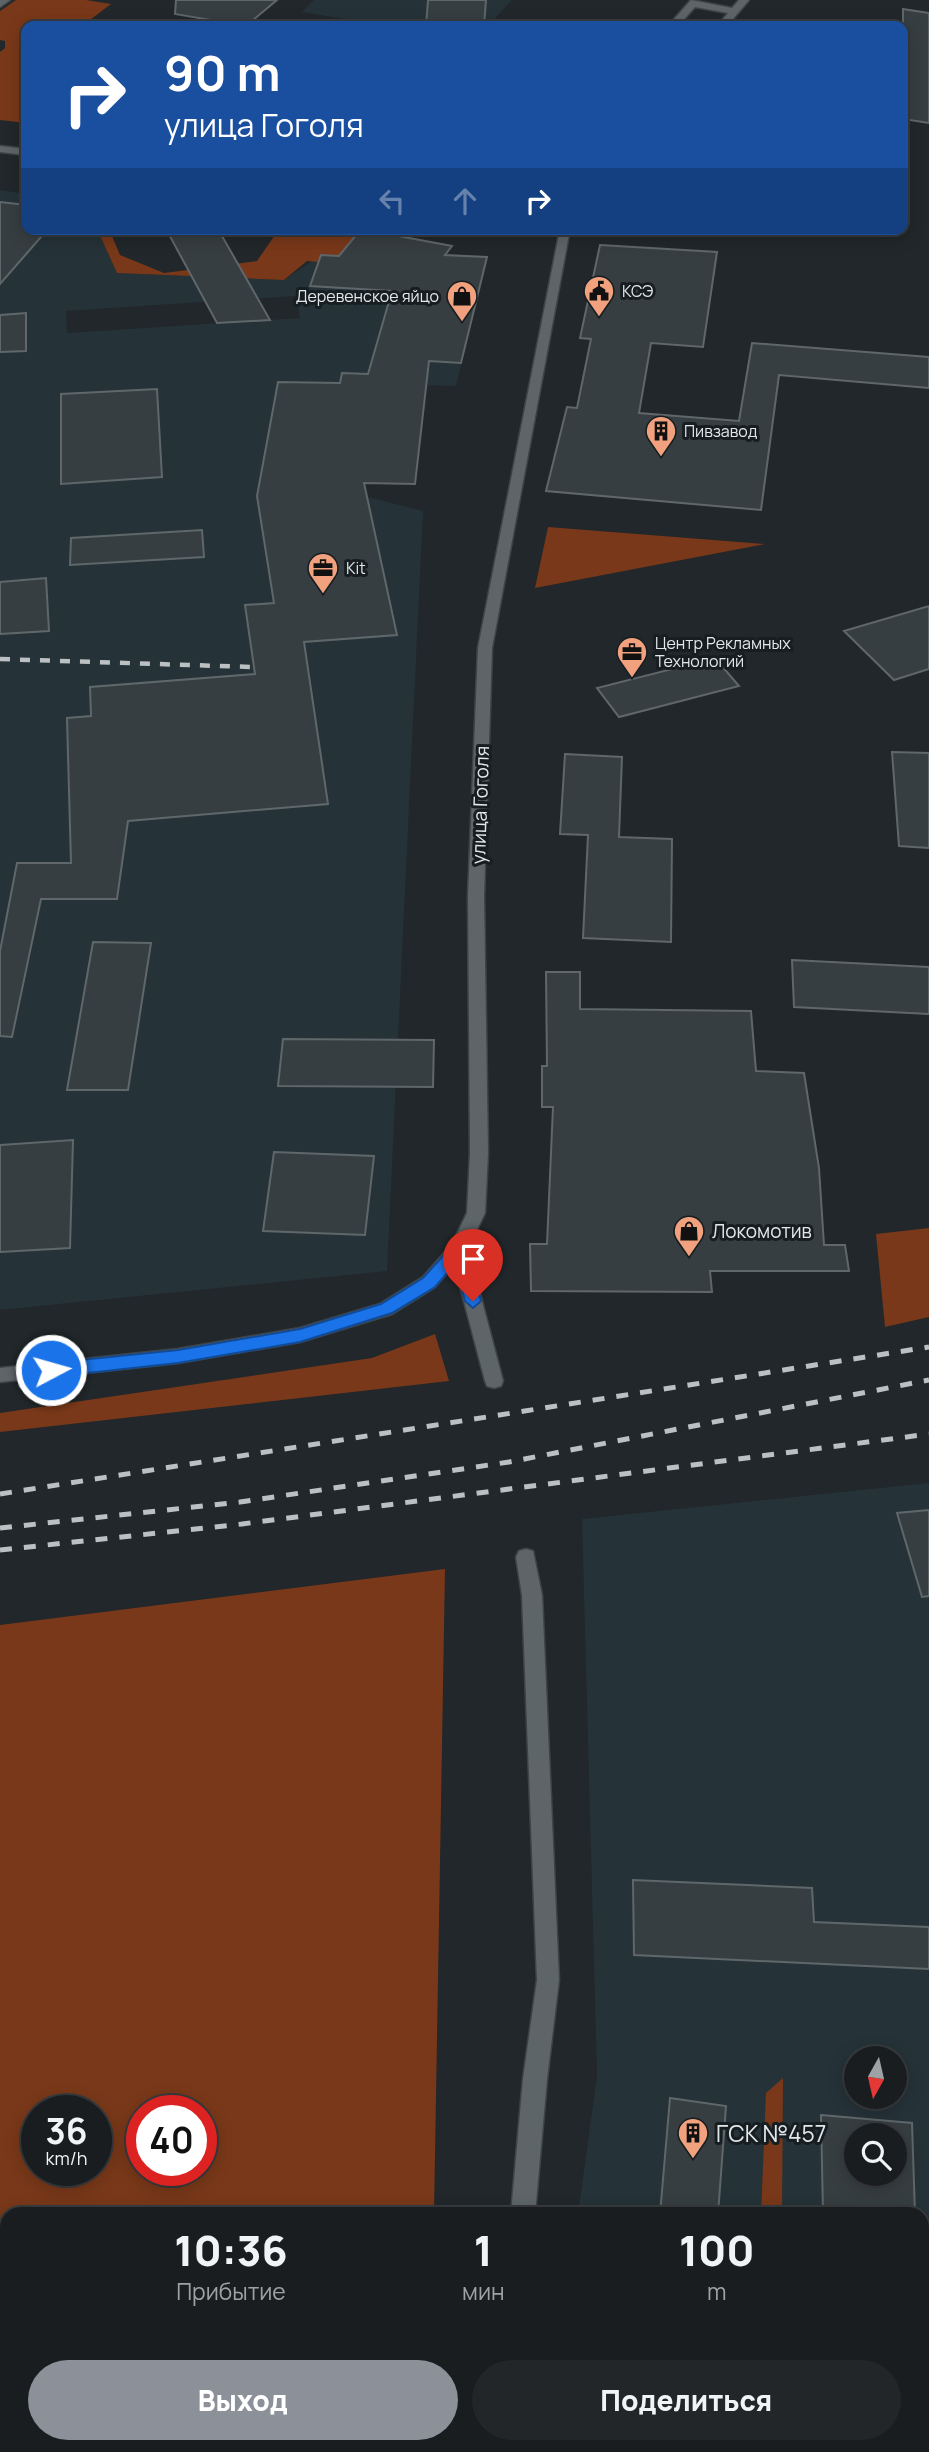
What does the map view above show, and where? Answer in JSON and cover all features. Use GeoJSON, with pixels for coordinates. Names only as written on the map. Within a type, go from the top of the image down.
{"type":"FeatureCollection","features":[{"type":"Feature","properties":{"kind":"street"},"geometry":{"type":"LineString","coordinates":[[0,4],[5,0]]}},
{"type":"Feature","properties":{"kind":"street"},"geometry":{"type":"LineString","coordinates":[[726,21],[744,0]]}},
{"type":"Feature","properties":{"kind":"street"},"geometry":{"type":"LineString","coordinates":[[677,21],[694,2],[735,11]]}},
{"type":"Feature","properties":{"kind":"street"},"geometry":{"type":"LineString","coordinates":[[0,149],[21,151]]}},
{"type":"Feature","properties":{"kind":"street","name":"улица Гоголя"},"geometry":{"type":"LineString","coordinates":[[0,1376],[178,1356],[300,1335],[386,1309],[429,1282],[459,1248],[476,1213],[479,1153],[476,896],[485,648],[564,235]]}},
{"type":"Feature","properties":{"kind":"street"},"geometry":{"type":"LineString","coordinates":[[459,1248],[494,1381]]}},
{"type":"Feature","properties":{"kind":"street"},"geometry":{"type":"LineString","coordinates":[[524,2207],[535,2079],[548,1980],[533,1595],[526,1558]]}},
{"type":"Feature","properties":{"kind":"shaded area"},"geometry":{"type":"Polygon","coordinates":[[[16,0],[86,0],[111,4],[89,21],[21,21],[21,122],[0,120],[0,52],[5,48],[5,41],[0,40],[0,11],[16,0]]]}},
{"type":"Feature","properties":{"kind":"shaded area"},"geometry":{"type":"Polygon","coordinates":[[[314,0],[512,0],[493,21],[356,21],[302,12],[314,0]]]}},
{"type":"Feature","properties":{"kind":"shaded area"},"geometry":{"type":"Polygon","coordinates":[[[0,190],[21,193],[21,235],[100,235],[117,273],[284,280],[321,255],[458,263],[483,275],[456,386],[329,383],[313,483],[423,511],[387,1271],[0,1310],[0,190]],[[296,296],[66,311],[67,333],[300,318],[296,296]],[[157,389],[61,395],[61,483],[162,477],[157,389]]]}},
{"type":"Feature","properties":{"kind":"shaded area"},"geometry":{"type":"Polygon","coordinates":[[[100,235],[112,235],[120,255],[164,273],[257,261],[275,235],[376,235],[442,262],[321,255],[318,262],[307,261],[284,280],[117,273],[100,235]]]}},
{"type":"Feature","properties":{"kind":"shaded area"},"geometry":{"type":"Polygon","coordinates":[[[548,527],[765,544],[535,588],[548,527]]]}},
{"type":"Feature","properties":{"kind":"shaded area"},"geometry":{"type":"Polygon","coordinates":[[[929,1228],[929,1317],[885,1327],[876,1234],[929,1228]]]}},
{"type":"Feature","properties":{"kind":"shaded area"},"geometry":{"type":"Polygon","coordinates":[[[435,1334],[449,1381],[0,1432],[0,1413],[372,1358],[435,1334]]]}},
{"type":"Feature","properties":{"kind":"shaded area"},"geometry":{"type":"Polygon","coordinates":[[[929,1483],[929,2207],[579,2207],[597,2076],[582,1519],[929,1483]]]}},
{"type":"Feature","properties":{"kind":"shaded area"},"geometry":{"type":"Polygon","coordinates":[[[445,1569],[434,2207],[0,2207],[0,1625],[445,1569]]]}},
{"type":"Feature","properties":{"kind":"shaded area"},"geometry":{"type":"Polygon","coordinates":[[[783,2078],[782,2207],[761,2207],[766,2093],[783,2078]]]}},
{"type":"Feature","properties":{"kind":"building"},"geometry":{"type":"Polygon","coordinates":[[[176,0],[277,0],[252,21],[216,21],[175,14],[176,0]]]}},
{"type":"Feature","properties":{"kind":"building"},"geometry":{"type":"Polygon","coordinates":[[[428,0],[486,0],[484,21],[426,21],[428,0]]]}},
{"type":"Feature","properties":{"kind":"building"},"geometry":{"type":"Polygon","coordinates":[[[903,9],[929,13],[929,123],[908,120],[908,21],[903,21],[903,9]]]}},
{"type":"Feature","properties":{"kind":"building"},"geometry":{"type":"Polygon","coordinates":[[[0,202],[21,204],[21,235],[43,235],[0,284],[0,202]]]}},
{"type":"Feature","properties":{"kind":"building"},"geometry":{"type":"Polygon","coordinates":[[[169,235],[221,235],[270,320],[217,323],[169,235]]]}},
{"type":"Feature","properties":{"kind":"building"},"geometry":{"type":"Polygon","coordinates":[[[356,235],[393,235],[452,246],[445,255],[487,257],[461,363],[429,361],[415,484],[364,483],[397,635],[304,642],[328,804],[128,821],[117,899],[41,899],[12,1037],[0,1036],[0,951],[17,863],[71,863],[67,718],[91,716],[90,687],[255,674],[245,605],[274,603],[257,496],[278,382],[340,383],[342,373],[368,374],[392,291],[310,286],[321,255],[339,256],[356,235]]]}},
{"type":"Feature","properties":{"kind":"building"},"geometry":{"type":"Polygon","coordinates":[[[600,245],[717,252],[703,347],[651,343],[639,413],[739,421],[752,343],[929,357],[929,388],[779,375],[761,510],[546,491],[567,407],[577,408],[591,339],[580,338],[600,245]]]}},
{"type":"Feature","properties":{"kind":"building"},"geometry":{"type":"Polygon","coordinates":[[[26,313],[26,351],[0,352],[0,315],[26,313]]]}},
{"type":"Feature","properties":{"kind":"building"},"geometry":{"type":"Polygon","coordinates":[[[157,389],[162,477],[61,484],[61,394],[157,389]]]}},
{"type":"Feature","properties":{"kind":"building"},"geometry":{"type":"Polygon","coordinates":[[[202,530],[204,557],[70,565],[71,538],[202,530]]]}},
{"type":"Feature","properties":{"kind":"building"},"geometry":{"type":"Polygon","coordinates":[[[46,578],[49,631],[0,634],[0,582],[46,578]]]}},
{"type":"Feature","properties":{"kind":"building"},"geometry":{"type":"Polygon","coordinates":[[[929,606],[929,669],[894,680],[844,631],[929,606]]]}},
{"type":"Feature","properties":{"kind":"building"},"geometry":{"type":"Polygon","coordinates":[[[715,658],[739,686],[619,717],[597,688],[715,658]]]}},
{"type":"Feature","properties":{"kind":"building"},"geometry":{"type":"Polygon","coordinates":[[[892,752],[929,753],[929,848],[899,846],[892,752]]]}},
{"type":"Feature","properties":{"kind":"building"},"geometry":{"type":"Polygon","coordinates":[[[565,754],[622,757],[619,837],[672,839],[671,942],[583,938],[588,835],[560,834],[565,754]]]}},
{"type":"Feature","properties":{"kind":"building"},"geometry":{"type":"Polygon","coordinates":[[[93,942],[151,943],[128,1090],[67,1090],[93,942]]]}},
{"type":"Feature","properties":{"kind":"building"},"geometry":{"type":"Polygon","coordinates":[[[792,960],[929,967],[929,1014],[794,1007],[792,960]]]}},
{"type":"Feature","properties":{"kind":"building"},"geometry":{"type":"Polygon","coordinates":[[[546,972],[580,972],[580,1009],[751,1011],[756,1071],[804,1073],[819,1168],[824,1245],[845,1245],[849,1271],[710,1271],[712,1292],[531,1291],[530,1244],[547,1244],[553,1107],[542,1107],[542,1066],[547,1066],[546,972]]]}},
{"type":"Feature","properties":{"kind":"building"},"geometry":{"type":"Polygon","coordinates":[[[283,1039],[434,1040],[433,1087],[278,1086],[283,1039]]]}},
{"type":"Feature","properties":{"kind":"building"},"geometry":{"type":"Polygon","coordinates":[[[73,1140],[70,1248],[0,1252],[0,1145],[73,1140]]]}},
{"type":"Feature","properties":{"kind":"building"},"geometry":{"type":"Polygon","coordinates":[[[274,1152],[374,1156],[365,1235],[263,1231],[274,1152]]]}},
{"type":"Feature","properties":{"kind":"building"},"geometry":{"type":"Polygon","coordinates":[[[929,1510],[929,1596],[922,1597],[897,1513],[929,1510]]]}},
{"type":"Feature","properties":{"kind":"building"},"geometry":{"type":"Polygon","coordinates":[[[633,1880],[812,1888],[814,1922],[929,1927],[929,1969],[634,1955],[633,1880]]]}},
{"type":"Feature","properties":{"kind":"building","name":"ГСК №457"},"geometry":{"type":"Polygon","coordinates":[[[670,2098],[726,2106],[719,2207],[661,2207],[670,2098]]]}},
{"type":"Feature","properties":{"kind":"building"},"geometry":{"type":"Polygon","coordinates":[[[821,2115],[912,2123],[915,2207],[823,2207],[821,2115]]]}},
{"type":"Feature","properties":{"kind":"railway"},"geometry":{"type":"LineString","coordinates":[[0,659],[252,667]]}},
{"type":"Feature","properties":{"kind":"railway"},"geometry":{"type":"LineString","coordinates":[[0,1494],[929,1347]]}},
{"type":"Feature","properties":{"kind":"railway"},"geometry":{"type":"LineString","coordinates":[[0,1528],[240,1502],[509,1462],[929,1380]]}},
{"type":"Feature","properties":{"kind":"railway"},"geometry":{"type":"LineString","coordinates":[[0,1550],[242,1524],[929,1434]]}},
{"type":"Feature","properties":{"kind":"place","name":"КСЭ"},"geometry":{"type":"Point","coordinates":[599,318]}},
{"type":"Feature","properties":{"kind":"place","name":"Деревенское яйцо"},"geometry":{"type":"Point","coordinates":[462,323]}},
{"type":"Feature","properties":{"kind":"place","name":"Пивзавод"},"geometry":{"type":"Point","coordinates":[661,458]}},
{"type":"Feature","properties":{"kind":"place","name":"Kit"},"geometry":{"type":"Point","coordinates":[323,595]}},
{"type":"Feature","properties":{"kind":"place","name":"Центр Рекламных Технологий"},"geometry":{"type":"Point","coordinates":[632,679]}},
{"type":"Feature","properties":{"kind":"place","name":"Локомотив"},"geometry":{"type":"Point","coordinates":[689,1258]}},
{"type":"Feature","properties":{"kind":"place","name":"ГСК №457"},"geometry":{"type":"Point","coordinates":[693,2160]}},
{"type":"Feature","properties":{"kind":"route"},"geometry":{"type":"LineString","coordinates":[[51,1370],[178,1356],[300,1335],[386,1309],[429,1282],[459,1248],[473,1301]]}}]}
